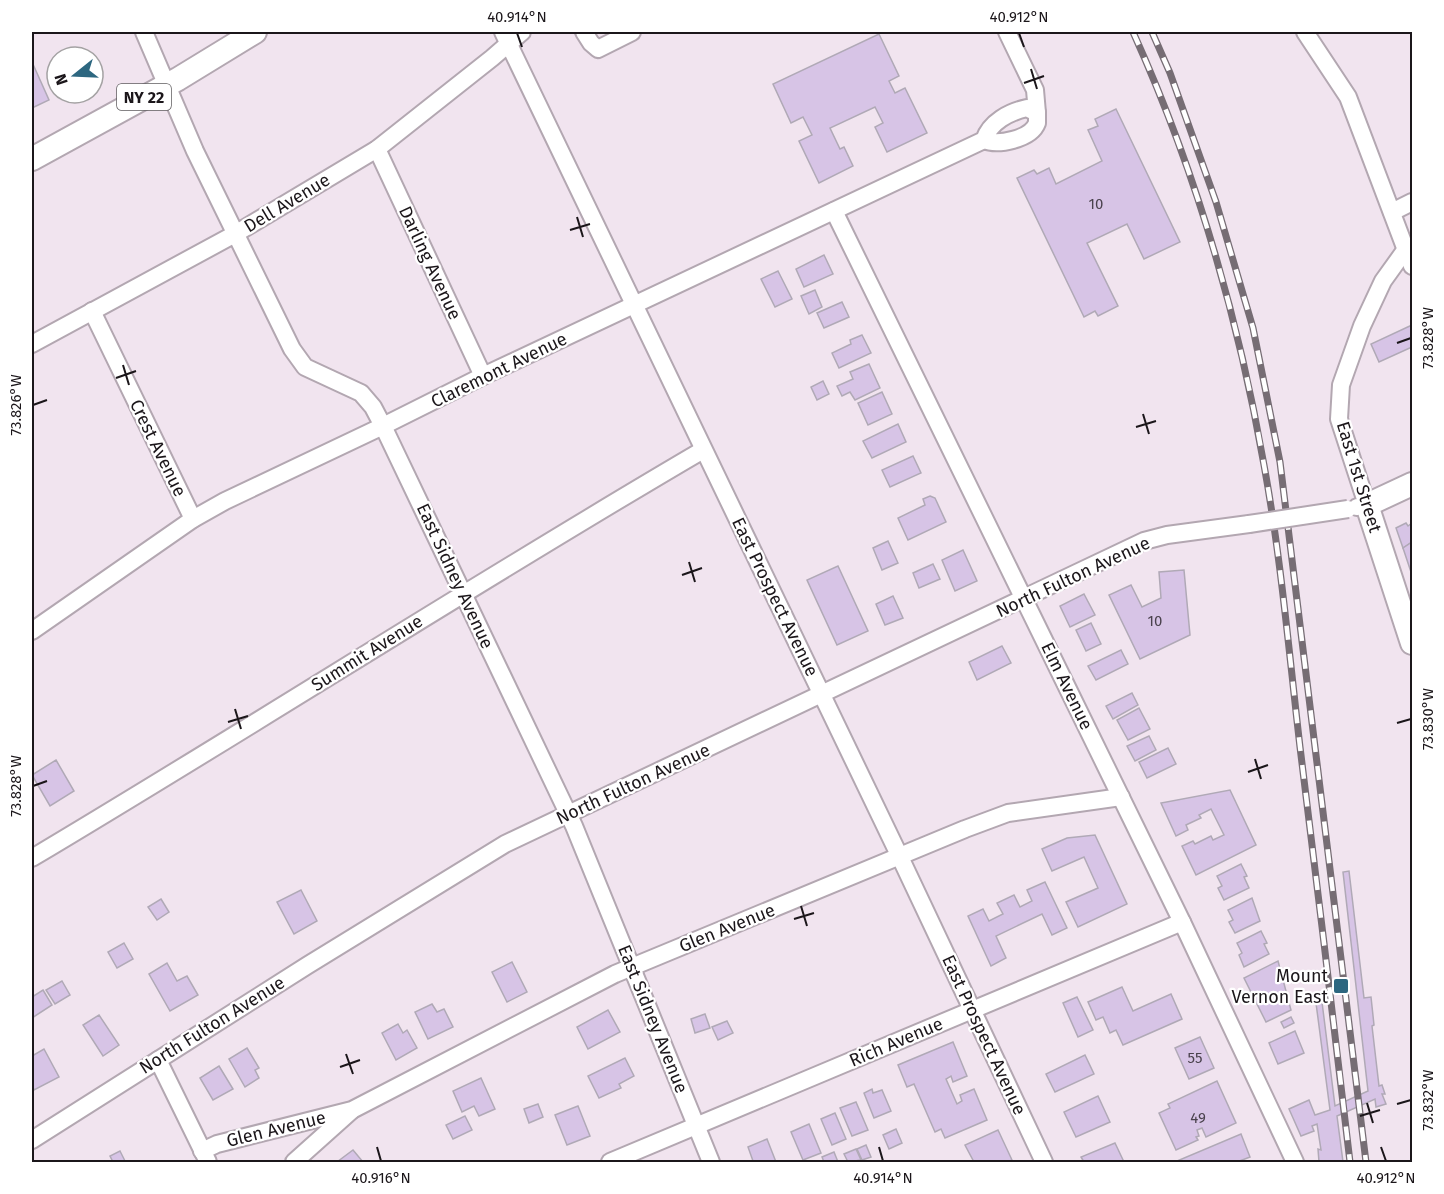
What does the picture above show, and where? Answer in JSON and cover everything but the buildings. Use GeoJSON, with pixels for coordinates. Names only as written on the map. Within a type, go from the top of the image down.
{"type":"FeatureCollection","features":[{"type":"Feature","properties":{"kind":"main road","name":"NY 22"},"geometry":{"type":"LineString","coordinates":[[32,159],[207,63],[255,32]]}},
{"type":"Feature","properties":{"kind":"main road"},"geometry":{"type":"LineString","coordinates":[[1357,507],[1413,484]]}},
{"type":"Feature","properties":{"kind":"main road","name":"East 1st Street"},"geometry":{"type":"LineString","coordinates":[[1357,507],[1413,643]]}},
{"type":"Feature","properties":{"kind":"street","name":"East Sidney Avenue"},"geometry":{"type":"LineString","coordinates":[[144,32],[235,234],[292,350],[305,367],[361,393],[373,406],[569,814],[711,1162]]}},
{"type":"Feature","properties":{"kind":"street","name":"Dell Avenue"},"geometry":{"type":"LineString","coordinates":[[32,344],[235,234],[376,149],[506,38],[522,32]]}},
{"type":"Feature","properties":{"kind":"street"},"geometry":{"type":"LineString","coordinates":[[584,32],[591,43],[598,48],[632,32]]}},
{"type":"Feature","properties":{"kind":"street"},"geometry":{"type":"LineString","coordinates":[[1007,32],[1035,90],[1037,113]]}},
{"type":"Feature","properties":{"kind":"street"},"geometry":{"type":"LineString","coordinates":[[1305,32],[1348,97],[1413,266]]}},
{"type":"Feature","properties":{"kind":"street","name":"East Prospect Avenue"},"geometry":{"type":"LineString","coordinates":[[506,38],[822,694],[1044,1162]]}},
{"type":"Feature","properties":{"kind":"street","name":"Claremont Avenue"},"geometry":{"type":"LineString","coordinates":[[32,631],[193,519],[225,501],[483,376],[984,140],[987,131],[1008,115],[1026,108],[1037,113],[1037,122],[1030,131],[1022,136],[992,144],[984,140]]}},
{"type":"Feature","properties":{"kind":"street","name":"Darling Avenue"},"geometry":{"type":"LineString","coordinates":[[376,149],[483,376]]}},
{"type":"Feature","properties":{"kind":"street"},"geometry":{"type":"LineString","coordinates":[[1392,212],[1413,202]]}},
{"type":"Feature","properties":{"kind":"street","name":"Elm Avenue"},"geometry":{"type":"LineString","coordinates":[[834,211],[1182,922],[1295,1162]]}},
{"type":"Feature","properties":{"kind":"street","name":"East 1st Street"},"geometry":{"type":"LineString","coordinates":[[1357,507],[1339,419],[1341,385],[1362,326],[1383,281],[1406,249]]}},
{"type":"Feature","properties":{"kind":"street","name":"Crest Avenue"},"geometry":{"type":"LineString","coordinates":[[92,311],[193,519]]}},
{"type":"Feature","properties":{"kind":"street","name":"Summit Avenue"},"geometry":{"type":"LineString","coordinates":[[32,858],[325,680],[463,593],[703,450]]}},
{"type":"Feature","properties":{"kind":"street","name":"North Fulton Avenue"},"geometry":{"type":"LineString","coordinates":[[32,1140],[505,844],[1144,541],[1167,535],[1357,507]]}},
{"type":"Feature","properties":{"kind":"street","name":"Glen Avenue"},"geometry":{"type":"LineString","coordinates":[[205,1157],[217,1144],[352,1110],[632,967],[965,829],[1008,813],[1121,797]]}},
{"type":"Feature","properties":{"kind":"street","name":"Rich Avenue"},"geometry":{"type":"LineString","coordinates":[[610,1162],[1182,922]]}},
{"type":"Feature","properties":{"kind":"street"},"geometry":{"type":"LineString","coordinates":[[158,1060],[205,1157]]}},
{"type":"Feature","properties":{"kind":"street","name":"Glen Avenue"},"geometry":{"type":"LineString","coordinates":[[294,1162],[352,1110]]}},
{"type":"Feature","properties":{"kind":"railway"},"geometry":{"type":"LineString","coordinates":[[1133,32],[1176,136],[1195,190],[1227,299],[1253,409],[1280,570],[1350,1162]]}},
{"type":"Feature","properties":{"kind":"railway"},"geometry":{"type":"LineString","coordinates":[[1152,32],[1170,73],[1216,202],[1253,328],[1280,462],[1366,1162]]}},
{"type":"Feature","properties":{"kind":"place","name":"Mount Vernon East"},"geometry":{"type":"Point","coordinates":[1341,986]}}]}
